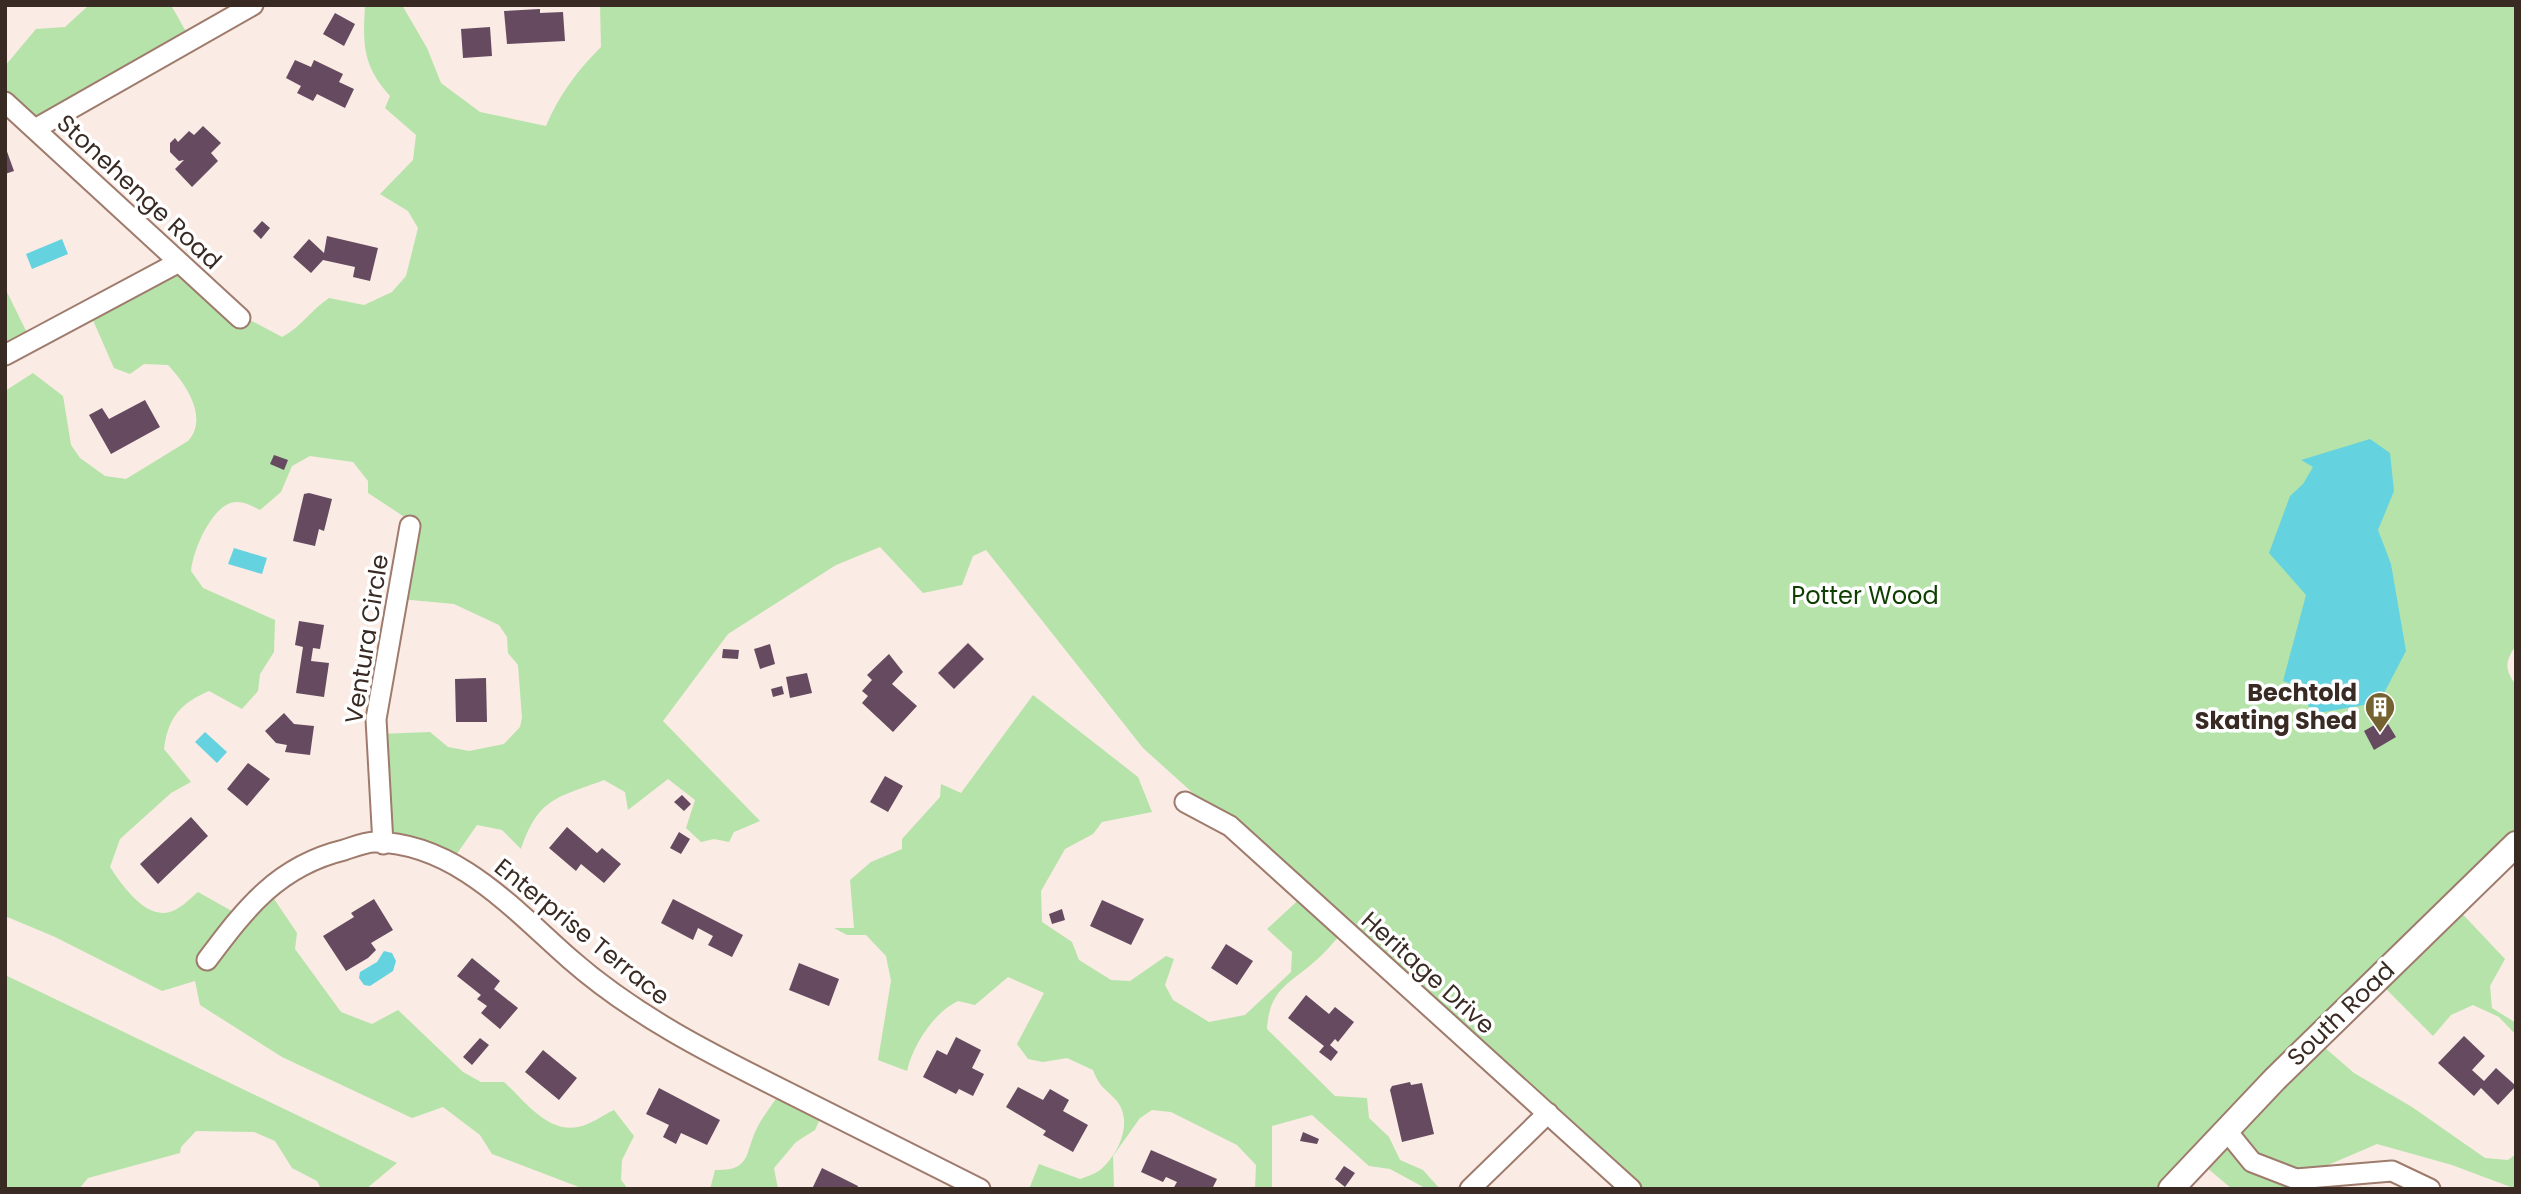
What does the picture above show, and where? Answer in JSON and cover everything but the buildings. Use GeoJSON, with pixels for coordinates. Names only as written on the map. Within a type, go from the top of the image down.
{"type":"FeatureCollection","features":[{"type":"Feature","properties":{"kind":"street"},"geometry":{"type":"LineString","coordinates":[[35,129],[253,5]]}},
{"type":"Feature","properties":{"kind":"street","name":"Stonehenge Road"},"geometry":{"type":"LineString","coordinates":[[5,102],[240,318]]}},
{"type":"Feature","properties":{"kind":"street"},"geometry":{"type":"LineString","coordinates":[[5,355],[179,262]]}},
{"type":"Feature","properties":{"kind":"street","name":"Ventura Circle"},"geometry":{"type":"LineString","coordinates":[[383,844],[376,719],[410,526]]}},
{"type":"Feature","properties":{"kind":"street","name":"Heritage Drive"},"geometry":{"type":"LineString","coordinates":[[1185,803],[1230,826],[1631,1189]]}},
{"type":"Feature","properties":{"kind":"street","name":"Enterprise Terrace"},"geometry":{"type":"LineString","coordinates":[[207,960],[248,905],[278,880],[323,855],[375,842],[408,847],[453,864],[489,887],[573,961],[642,1014],[688,1043],[980,1189]]}},
{"type":"Feature","properties":{"kind":"street","name":"South Road"},"geometry":{"type":"LineString","coordinates":[[2171,1189],[2227,1130],[2516,844]]}},
{"type":"Feature","properties":{"kind":"street"},"geometry":{"type":"LineString","coordinates":[[1470,1189],[1548,1113]]}},
{"type":"Feature","properties":{"kind":"street"},"geometry":{"type":"LineString","coordinates":[[2227,1130],[2252,1162],[2296,1179],[2392,1171],[2430,1189]]}},
{"type":"Feature","properties":{"kind":"green space"},"geometry":{"type":"Polygon","coordinates":[[[89,5],[171,5],[189,37],[37,127],[5,101],[5,66],[36,29],[65,27],[89,5]]]}},
{"type":"Feature","properties":{"kind":"green space","name":"Potter Wood"},"geometry":{"type":"Polygon","coordinates":[[[365,5],[402,5],[427,48],[441,83],[480,112],[546,126],[569,84],[601,47],[600,5],[2516,5],[2516,645],[2507,665],[2516,685],[2516,842],[2453,904],[2505,959],[2490,986],[2492,1008],[2516,1023],[2516,1035],[2499,1017],[2473,1005],[2451,1015],[2433,1036],[2377,980],[2316,1040],[2354,1073],[2412,1107],[2485,1158],[2508,1160],[2516,1154],[2516,1189],[2452,1165],[2377,1144],[2328,1165],[2321,1189],[2232,1189],[2199,1161],[2172,1189],[1635,1189],[1344,930],[1321,956],[1281,990],[1271,1006],[1267,1029],[1335,1096],[1367,1098],[1369,1118],[1389,1137],[1400,1160],[1423,1170],[1440,1189],[1427,1189],[1390,1169],[1369,1166],[1312,1115],[1272,1126],[1272,1189],[1255,1189],[1256,1165],[1237,1145],[1171,1112],[1152,1110],[1140,1118],[1113,1156],[1114,1189],[1029,1189],[1039,1164],[1080,1179],[1100,1170],[1113,1155],[1122,1137],[1124,1118],[1121,1108],[1100,1084],[1093,1070],[1067,1058],[1043,1062],[1028,1059],[1017,1044],[1044,993],[1008,977],[975,1005],[958,1001],[941,1013],[919,1040],[907,1071],[878,1060],[891,981],[886,956],[866,935],[847,935],[834,928],[854,928],[850,880],[871,862],[902,849],[902,839],[940,797],[941,784],[961,793],[1033,695],[1138,777],[1152,812],[1102,822],[1093,834],[1065,849],[1041,891],[1042,922],[1072,942],[1079,960],[1111,980],[1130,981],[1166,956],[1174,959],[1165,985],[1173,1000],[1209,1022],[1245,1015],[1291,972],[1292,952],[1267,929],[1305,894],[1143,748],[986,550],[973,556],[962,585],[923,593],[880,547],[836,565],[728,634],[663,721],[760,821],[734,832],[729,842],[714,839],[701,842],[686,828],[695,800],[668,779],[628,810],[625,792],[604,780],[562,796],[543,809],[535,819],[521,849],[502,830],[477,825],[454,858],[391,842],[379,734],[430,732],[448,747],[469,751],[504,744],[520,727],[522,718],[518,665],[508,653],[507,637],[499,625],[454,604],[400,599],[403,516],[368,493],[368,481],[353,462],[310,456],[292,466],[281,492],[260,510],[241,502],[228,504],[214,515],[203,533],[191,571],[203,588],[275,620],[274,652],[260,674],[258,691],[242,709],[209,691],[178,712],[169,728],[164,749],[191,782],[171,793],[120,839],[110,867],[137,900],[155,912],[175,910],[198,892],[237,914],[268,890],[297,933],[295,949],[341,1012],[372,1024],[398,1010],[463,1072],[481,1082],[504,1082],[537,1114],[556,1125],[567,1128],[583,1126],[614,1110],[634,1136],[622,1160],[621,1180],[628,1189],[584,1189],[492,1154],[480,1135],[443,1107],[412,1118],[282,1057],[200,1005],[195,981],[162,991],[55,937],[5,916],[5,391],[33,373],[63,396],[71,445],[80,458],[105,476],[126,479],[188,441],[194,432],[196,412],[188,391],[168,365],[144,364],[130,374],[114,368],[88,309],[174,261],[235,312],[282,337],[329,298],[364,305],[392,292],[406,276],[418,228],[408,211],[380,194],[413,160],[416,135],[385,108],[390,96],[374,74],[366,54],[365,5]]]}},
{"type":"Feature","properties":{"kind":"green space"},"geometry":{"type":"Polygon","coordinates":[[[5,288],[30,339],[5,353],[5,288]]]}},
{"type":"Feature","properties":{"kind":"green space"},"geometry":{"type":"Polygon","coordinates":[[[5,975],[397,1163],[366,1189],[321,1189],[317,1181],[292,1168],[275,1141],[254,1132],[196,1131],[181,1147],[180,1153],[88,1178],[79,1189],[5,1189],[5,975]]]}},
{"type":"Feature","properties":{"kind":"green space"},"geometry":{"type":"Polygon","coordinates":[[[783,1089],[824,1110],[815,1130],[796,1142],[774,1168],[778,1189],[710,1189],[715,1170],[736,1167],[746,1158],[758,1126],[783,1089]]]}},
{"type":"Feature","properties":{"kind":"water"},"geometry":{"type":"Polygon","coordinates":[[[62,239],[68,254],[32,269],[26,254],[62,239]]]}},
{"type":"Feature","properties":{"kind":"water"},"geometry":{"type":"Polygon","coordinates":[[[2370,439],[2390,453],[2394,491],[2378,530],[2391,564],[2406,651],[2383,695],[2370,704],[2312,714],[2300,687],[2283,681],[2306,595],[2269,553],[2290,496],[2303,484],[2313,467],[2301,460],[2370,439]]]}},
{"type":"Feature","properties":{"kind":"water"},"geometry":{"type":"Polygon","coordinates":[[[234,548],[267,558],[262,574],[228,564],[234,548]]]}},
{"type":"Feature","properties":{"kind":"water"},"geometry":{"type":"Polygon","coordinates":[[[205,732],[227,752],[217,763],[195,742],[205,732]]]}},
{"type":"Feature","properties":{"kind":"water"},"geometry":{"type":"Polygon","coordinates":[[[384,951],[392,953],[396,961],[393,971],[370,986],[364,985],[359,978],[360,972],[377,962],[384,951]]]}},
{"type":"Feature","properties":{"kind":"place","name":"Bechtold Skating Shed"},"geometry":{"type":"Point","coordinates":[2380,734]}}]}
